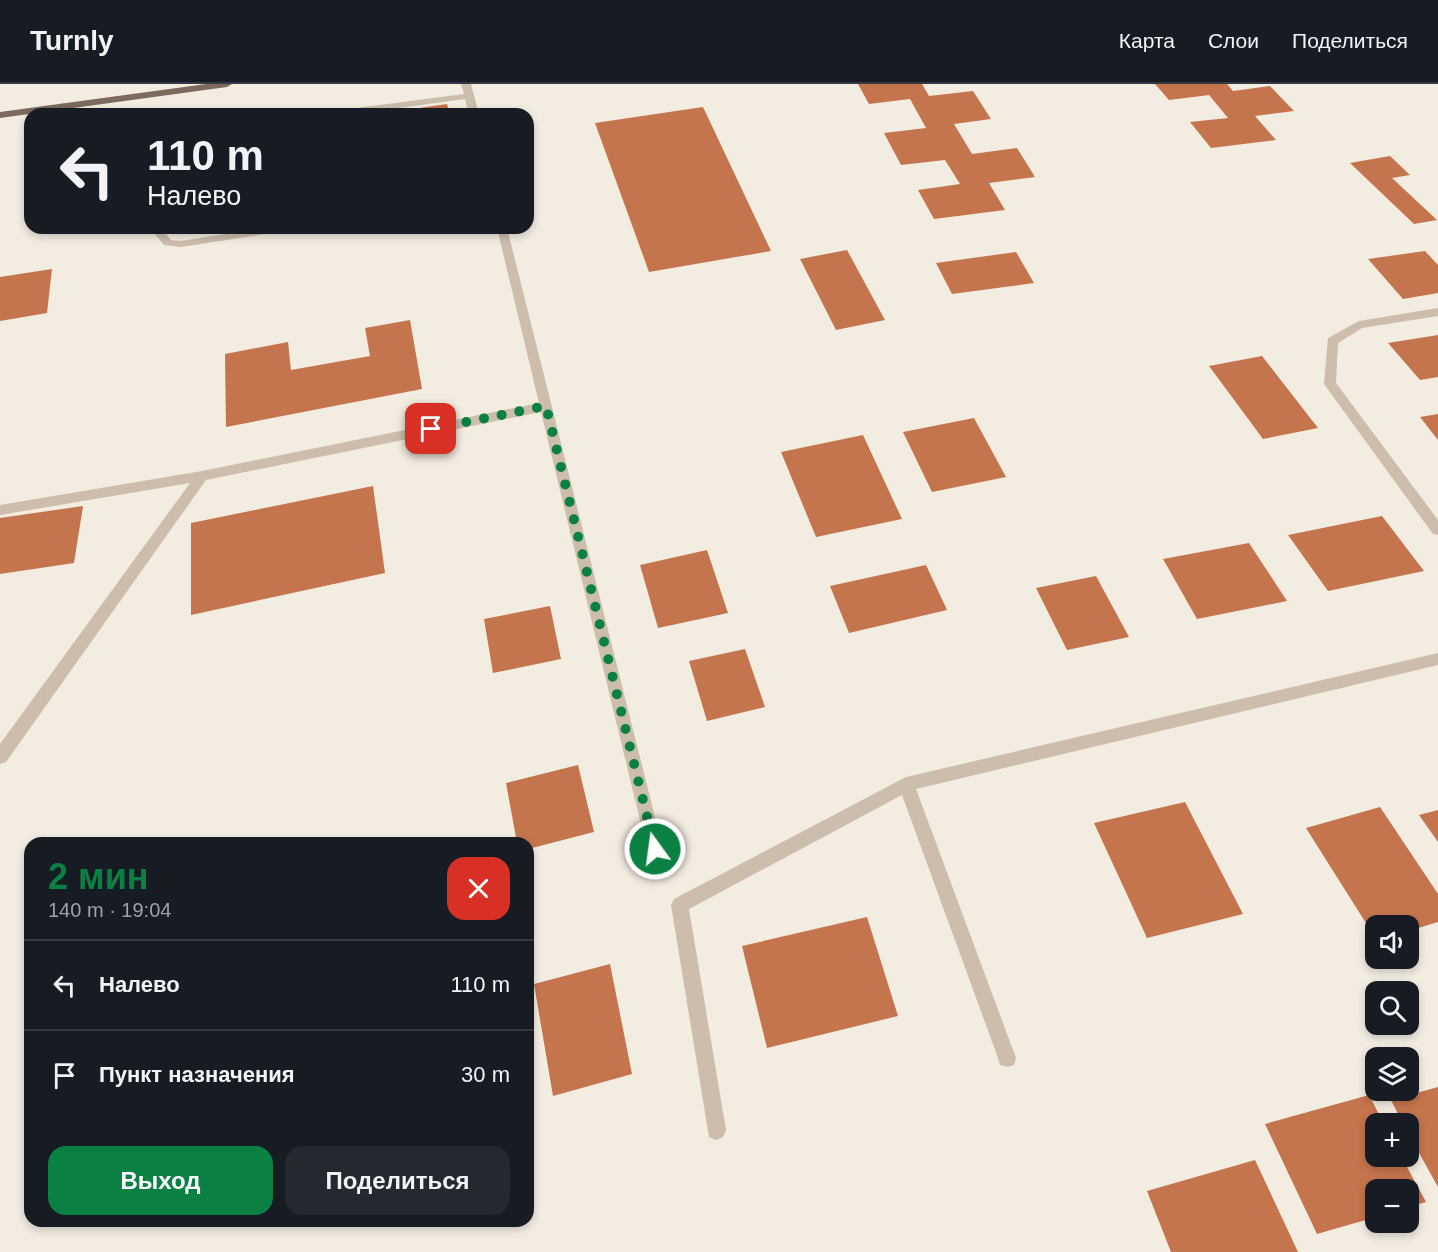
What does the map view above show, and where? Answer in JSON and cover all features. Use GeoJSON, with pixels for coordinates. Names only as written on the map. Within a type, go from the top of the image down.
{"type":"FeatureCollection","features":[{"type":"Feature","properties":{"kind":"main road"},"geometry":{"type":"LineString","coordinates":[[45,108],[227,84]]}},
{"type":"Feature","properties":{"kind":"main road"},"geometry":{"type":"LineString","coordinates":[[0,114],[24,111]]}},
{"type":"Feature","properties":{"kind":"street"},"geometry":{"type":"LineString","coordinates":[[466,84],[472,108]]}},
{"type":"Feature","properties":{"kind":"street"},"geometry":{"type":"LineString","coordinates":[[378,108],[469,96]]}},
{"type":"Feature","properties":{"kind":"street"},"geometry":{"type":"LineString","coordinates":[[160,234],[168,243],[181,244],[246,234]]}},
{"type":"Feature","properties":{"kind":"street"},"geometry":{"type":"LineString","coordinates":[[503,234],[655,849]]}},
{"type":"Feature","properties":{"kind":"street"},"geometry":{"type":"LineString","coordinates":[[1438,312],[1359,325],[1332,341],[1330,384],[1438,530]]}},
{"type":"Feature","properties":{"kind":"street"},"geometry":{"type":"LineString","coordinates":[[0,510],[202,476],[546,406]]}},
{"type":"Feature","properties":{"kind":"street"},"geometry":{"type":"LineString","coordinates":[[0,757],[202,476]]}},
{"type":"Feature","properties":{"kind":"street"},"geometry":{"type":"LineString","coordinates":[[716,1130],[680,905],[906,784],[1438,659]]}},
{"type":"Feature","properties":{"kind":"street"},"geometry":{"type":"LineString","coordinates":[[906,784],[1006,1058]]}},
{"type":"Feature","properties":{"kind":"building"},"geometry":{"type":"Polygon","coordinates":[[[858,84],[922,84],[929,96],[973,91],[991,119],[954,124],[972,154],[1017,148],[1035,177],[989,183],[1005,210],[934,219],[918,190],[960,184],[945,160],[901,165],[884,133],[926,128],[910,99],[869,104],[858,84]]]}},
{"type":"Feature","properties":{"kind":"building"},"geometry":{"type":"Polygon","coordinates":[[[1155,84],[1227,84],[1233,91],[1270,86],[1294,111],[1255,116],[1276,140],[1211,148],[1190,122],[1228,118],[1209,95],[1169,100],[1155,84]]]}},
{"type":"Feature","properties":{"kind":"building"},"geometry":{"type":"Polygon","coordinates":[[[447,104],[448,108],[419,108],[447,104]]]}},
{"type":"Feature","properties":{"kind":"building"},"geometry":{"type":"Polygon","coordinates":[[[703,107],[771,251],[649,272],[595,123],[703,107]]]}},
{"type":"Feature","properties":{"kind":"building"},"geometry":{"type":"Polygon","coordinates":[[[1390,156],[1410,175],[1392,178],[1437,220],[1414,224],[1350,163],[1390,156]]]}},
{"type":"Feature","properties":{"kind":"building"},"geometry":{"type":"Polygon","coordinates":[[[847,250],[885,320],[836,330],[800,259],[847,250]]]}},
{"type":"Feature","properties":{"kind":"building"},"geometry":{"type":"Polygon","coordinates":[[[1425,251],[1438,265],[1438,293],[1403,299],[1368,259],[1425,251]]]}},
{"type":"Feature","properties":{"kind":"building"},"geometry":{"type":"Polygon","coordinates":[[[1016,252],[1034,283],[952,294],[936,263],[1016,252]]]}},
{"type":"Feature","properties":{"kind":"building"},"geometry":{"type":"Polygon","coordinates":[[[52,269],[47,313],[0,321],[0,277],[52,269]]]}},
{"type":"Feature","properties":{"kind":"building"},"geometry":{"type":"Polygon","coordinates":[[[410,320],[422,389],[226,427],[225,354],[288,342],[291,370],[370,356],[365,328],[410,320]]]}},
{"type":"Feature","properties":{"kind":"building"},"geometry":{"type":"Polygon","coordinates":[[[1438,335],[1438,377],[1420,380],[1388,343],[1438,335]]]}},
{"type":"Feature","properties":{"kind":"building"},"geometry":{"type":"Polygon","coordinates":[[[1262,356],[1318,428],[1263,439],[1209,366],[1262,356]]]}},
{"type":"Feature","properties":{"kind":"building"},"geometry":{"type":"Polygon","coordinates":[[[1438,414],[1438,440],[1420,417],[1438,414]]]}},
{"type":"Feature","properties":{"kind":"building"},"geometry":{"type":"Polygon","coordinates":[[[974,418],[1006,477],[932,492],[903,432],[974,418]]]}},
{"type":"Feature","properties":{"kind":"building"},"geometry":{"type":"Polygon","coordinates":[[[863,435],[902,519],[816,537],[781,452],[863,435]]]}},
{"type":"Feature","properties":{"kind":"building"},"geometry":{"type":"Polygon","coordinates":[[[373,486],[385,573],[191,615],[191,523],[373,486]]]}},
{"type":"Feature","properties":{"kind":"building"},"geometry":{"type":"Polygon","coordinates":[[[83,506],[74,563],[0,574],[0,518],[83,506]]]}},
{"type":"Feature","properties":{"kind":"building"},"geometry":{"type":"Polygon","coordinates":[[[1382,516],[1424,571],[1328,591],[1288,535],[1382,516]]]}},
{"type":"Feature","properties":{"kind":"building"},"geometry":{"type":"Polygon","coordinates":[[[1249,543],[1287,601],[1197,619],[1163,559],[1249,543]]]}},
{"type":"Feature","properties":{"kind":"building"},"geometry":{"type":"Polygon","coordinates":[[[707,550],[728,613],[658,628],[640,565],[707,550]]]}},
{"type":"Feature","properties":{"kind":"building"},"geometry":{"type":"Polygon","coordinates":[[[926,565],[947,610],[849,633],[830,586],[926,565]]]}},
{"type":"Feature","properties":{"kind":"building"},"geometry":{"type":"Polygon","coordinates":[[[1096,576],[1129,637],[1067,650],[1036,588],[1096,576]]]}},
{"type":"Feature","properties":{"kind":"building"},"geometry":{"type":"Polygon","coordinates":[[[550,606],[561,659],[493,673],[484,619],[550,606]]]}},
{"type":"Feature","properties":{"kind":"building"},"geometry":{"type":"Polygon","coordinates":[[[745,649],[765,707],[707,721],[689,661],[745,649]]]}},
{"type":"Feature","properties":{"kind":"building"},"geometry":{"type":"Polygon","coordinates":[[[578,765],[594,832],[534,847],[534,837],[516,837],[506,783],[578,765]]]}},
{"type":"Feature","properties":{"kind":"building"},"geometry":{"type":"Polygon","coordinates":[[[1185,802],[1243,914],[1147,938],[1094,823],[1185,802]]]}},
{"type":"Feature","properties":{"kind":"building"},"geometry":{"type":"Polygon","coordinates":[[[1380,807],[1438,894],[1438,922],[1419,928],[1419,915],[1365,915],[1365,922],[1306,828],[1380,807]]]}},
{"type":"Feature","properties":{"kind":"building"},"geometry":{"type":"Polygon","coordinates":[[[1438,810],[1438,842],[1419,815],[1438,810]]]}},
{"type":"Feature","properties":{"kind":"building"},"geometry":{"type":"Polygon","coordinates":[[[867,917],[898,1016],[767,1048],[742,946],[867,917]]]}},
{"type":"Feature","properties":{"kind":"building"},"geometry":{"type":"Polygon","coordinates":[[[610,964],[632,1074],[553,1096],[534,984],[610,964]]]}},
{"type":"Feature","properties":{"kind":"building"},"geometry":{"type":"Polygon","coordinates":[[[1438,1087],[1438,1187],[1419,1153],[1419,1113],[1398,1113],[1392,1101],[1419,1101],[1419,1092],[1438,1087]]]}},
{"type":"Feature","properties":{"kind":"building"},"geometry":{"type":"Polygon","coordinates":[[[1365,1096],[1365,1101],[1372,1101],[1378,1113],[1365,1113],[1365,1167],[1407,1167],[1414,1179],[1365,1179],[1365,1220],[1317,1234],[1265,1124],[1365,1096]]]}},
{"type":"Feature","properties":{"kind":"building"},"geometry":{"type":"Polygon","coordinates":[[[1255,1160],[1298,1252],[1171,1252],[1147,1191],[1255,1160]]]}},
{"type":"Feature","properties":{"kind":"building"},"geometry":{"type":"Polygon","coordinates":[[[1419,1189],[1426,1202],[1419,1204],[1419,1189]]]}},
{"type":"Feature","properties":{"kind":"route"},"geometry":{"type":"LineString","coordinates":[[431,429],[546,406],[655,849]]}}]}
